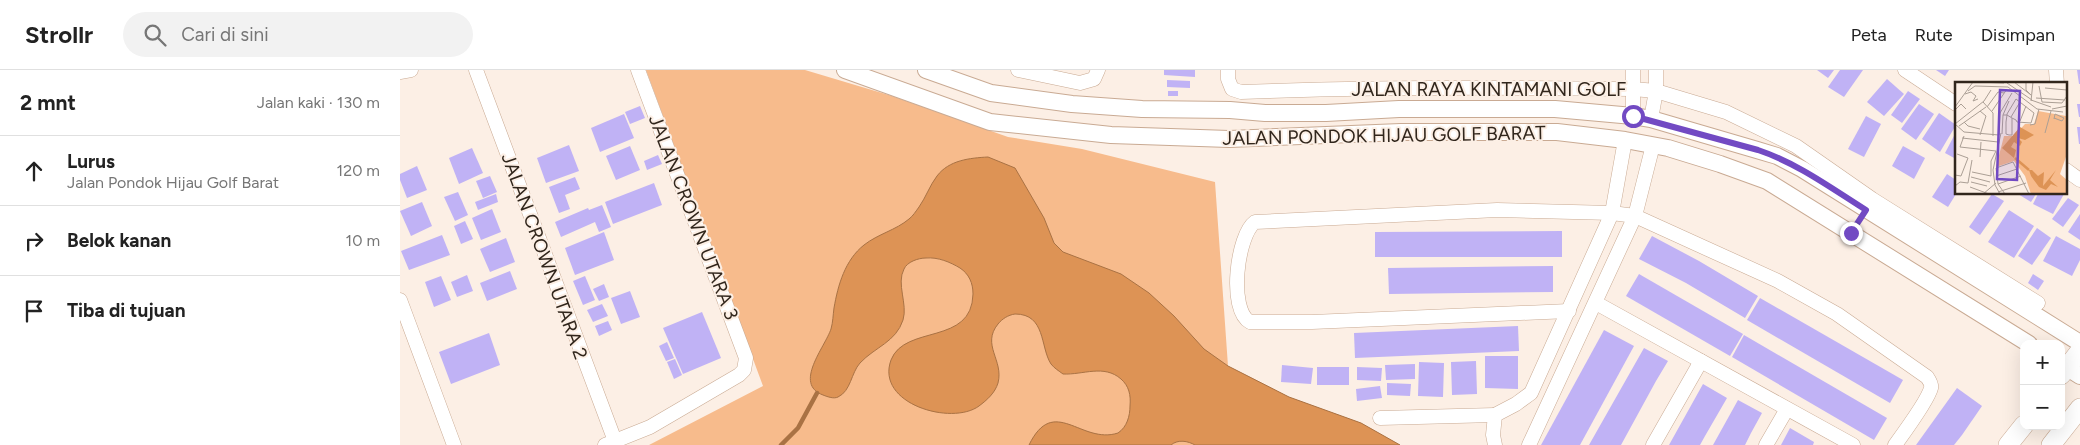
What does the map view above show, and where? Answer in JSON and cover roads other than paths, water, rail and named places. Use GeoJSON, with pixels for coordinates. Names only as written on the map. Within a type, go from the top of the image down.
{"type":"FeatureCollection","features":[{"type":"Feature","properties":{"kind":"main road"},"geometry":{"type":"LineString","coordinates":[[2067,370],[2080,351]]}},
{"type":"Feature","properties":{"kind":"main road"},"geometry":{"type":"LineString","coordinates":[[2051,445],[2080,408]]}},
{"type":"Feature","properties":{"kind":"main road"},"geometry":{"type":"LineString","coordinates":[[2008,445],[2020,429]]}},
{"type":"Feature","properties":{"kind":"street"},"geometry":{"type":"LineString","coordinates":[[400,72],[410,70]]}},
{"type":"Feature","properties":{"kind":"street","name":"JALAN CROWN UTARA 2"},"geometry":{"type":"LineString","coordinates":[[476,70],[610,443]]}},
{"type":"Feature","properties":{"kind":"street","name":"JALAN CROWN UTARA 3"},"geometry":{"type":"LineString","coordinates":[[610,443],[650,427],[739,375],[746,365],[745,352],[638,70]]}},
{"type":"Feature","properties":{"kind":"street","name":"JALAN PONDOK HIJAU GOLF BARAT"},"geometry":{"type":"LineString","coordinates":[[845,70],[990,122],[1111,135],[1229,139],[1400,132],[1556,132],[1653,145],[1720,164],[1767,181],[2023,340]]}},
{"type":"Feature","properties":{"kind":"street","name":"JALAN PONDOK HIJAU GOLF BARAT"},"geometry":{"type":"LineString","coordinates":[[926,70],[991,93],[1072,104],[1142,109],[1326,113],[1399,109],[1555,109],[1651,119],[1777,156],[2080,344]]}},
{"type":"Feature","properties":{"kind":"street"},"geometry":{"type":"LineString","coordinates":[[1018,70],[1080,83],[1094,79],[1098,70]]}},
{"type":"Feature","properties":{"kind":"street","name":"JALAN RAYA KINTAMANI GOLF"},"geometry":{"type":"LineString","coordinates":[[1228,70],[1228,79],[1232,89],[1241,92],[1461,86],[1633,89],[1656,92],[1726,112],[1796,146],[1872,198],[2038,304]]}},
{"type":"Feature","properties":{"kind":"street"},"geometry":{"type":"LineString","coordinates":[[1633,70],[1633,116]]}},
{"type":"Feature","properties":{"kind":"street"},"geometry":{"type":"LineString","coordinates":[[1651,119],[1656,92],[1656,70]]}},
{"type":"Feature","properties":{"kind":"street"},"geometry":{"type":"LineString","coordinates":[[1905,70],[1955,103]]}},
{"type":"Feature","properties":{"kind":"street"},"geometry":{"type":"LineString","coordinates":[[990,122],[991,93]]}},
{"type":"Feature","properties":{"kind":"street"},"geometry":{"type":"LineString","coordinates":[[1399,109],[1400,132]]}},
{"type":"Feature","properties":{"kind":"street"},"geometry":{"type":"LineString","coordinates":[[1380,418],[1495,415],[1516,404],[1531,393],[1612,213],[1625,140]]}},
{"type":"Feature","properties":{"kind":"street"},"geometry":{"type":"LineString","coordinates":[[1529,445],[1636,216],[1653,145]]}},
{"type":"Feature","properties":{"kind":"street"},"geometry":{"type":"LineString","coordinates":[[2068,171],[2080,180]]}},
{"type":"Feature","properties":{"kind":"street"},"geometry":{"type":"LineString","coordinates":[[1569,311],[1312,322],[1250,322],[1246,319],[1240,304],[1237,286],[1239,263],[1247,231],[1256,222],[1497,210],[1612,213],[1636,216],[1778,281],[1837,314],[1927,377],[1931,384],[1930,391],[1895,445]]}},
{"type":"Feature","properties":{"kind":"street"},"geometry":{"type":"LineString","coordinates":[[1851,233],[1866,210]]}},
{"type":"Feature","properties":{"kind":"street"},"geometry":{"type":"LineString","coordinates":[[400,300],[454,445]]}},
{"type":"Feature","properties":{"kind":"street"},"geometry":{"type":"LineString","coordinates":[[1596,303],[1853,445]]}},
{"type":"Feature","properties":{"kind":"street"},"geometry":{"type":"LineString","coordinates":[[1653,445],[1701,361]]}},
{"type":"Feature","properties":{"kind":"street"},"geometry":{"type":"LineString","coordinates":[[1766,445],[1787,409]]}},
{"type":"Feature","properties":{"kind":"street"},"geometry":{"type":"LineString","coordinates":[[1495,415],[1492,435],[1495,445]]}},
{"type":"Feature","properties":{"kind":"waterway"},"geometry":{"type":"LineString","coordinates":[[781,445],[798,428],[817,393]]}}]}
